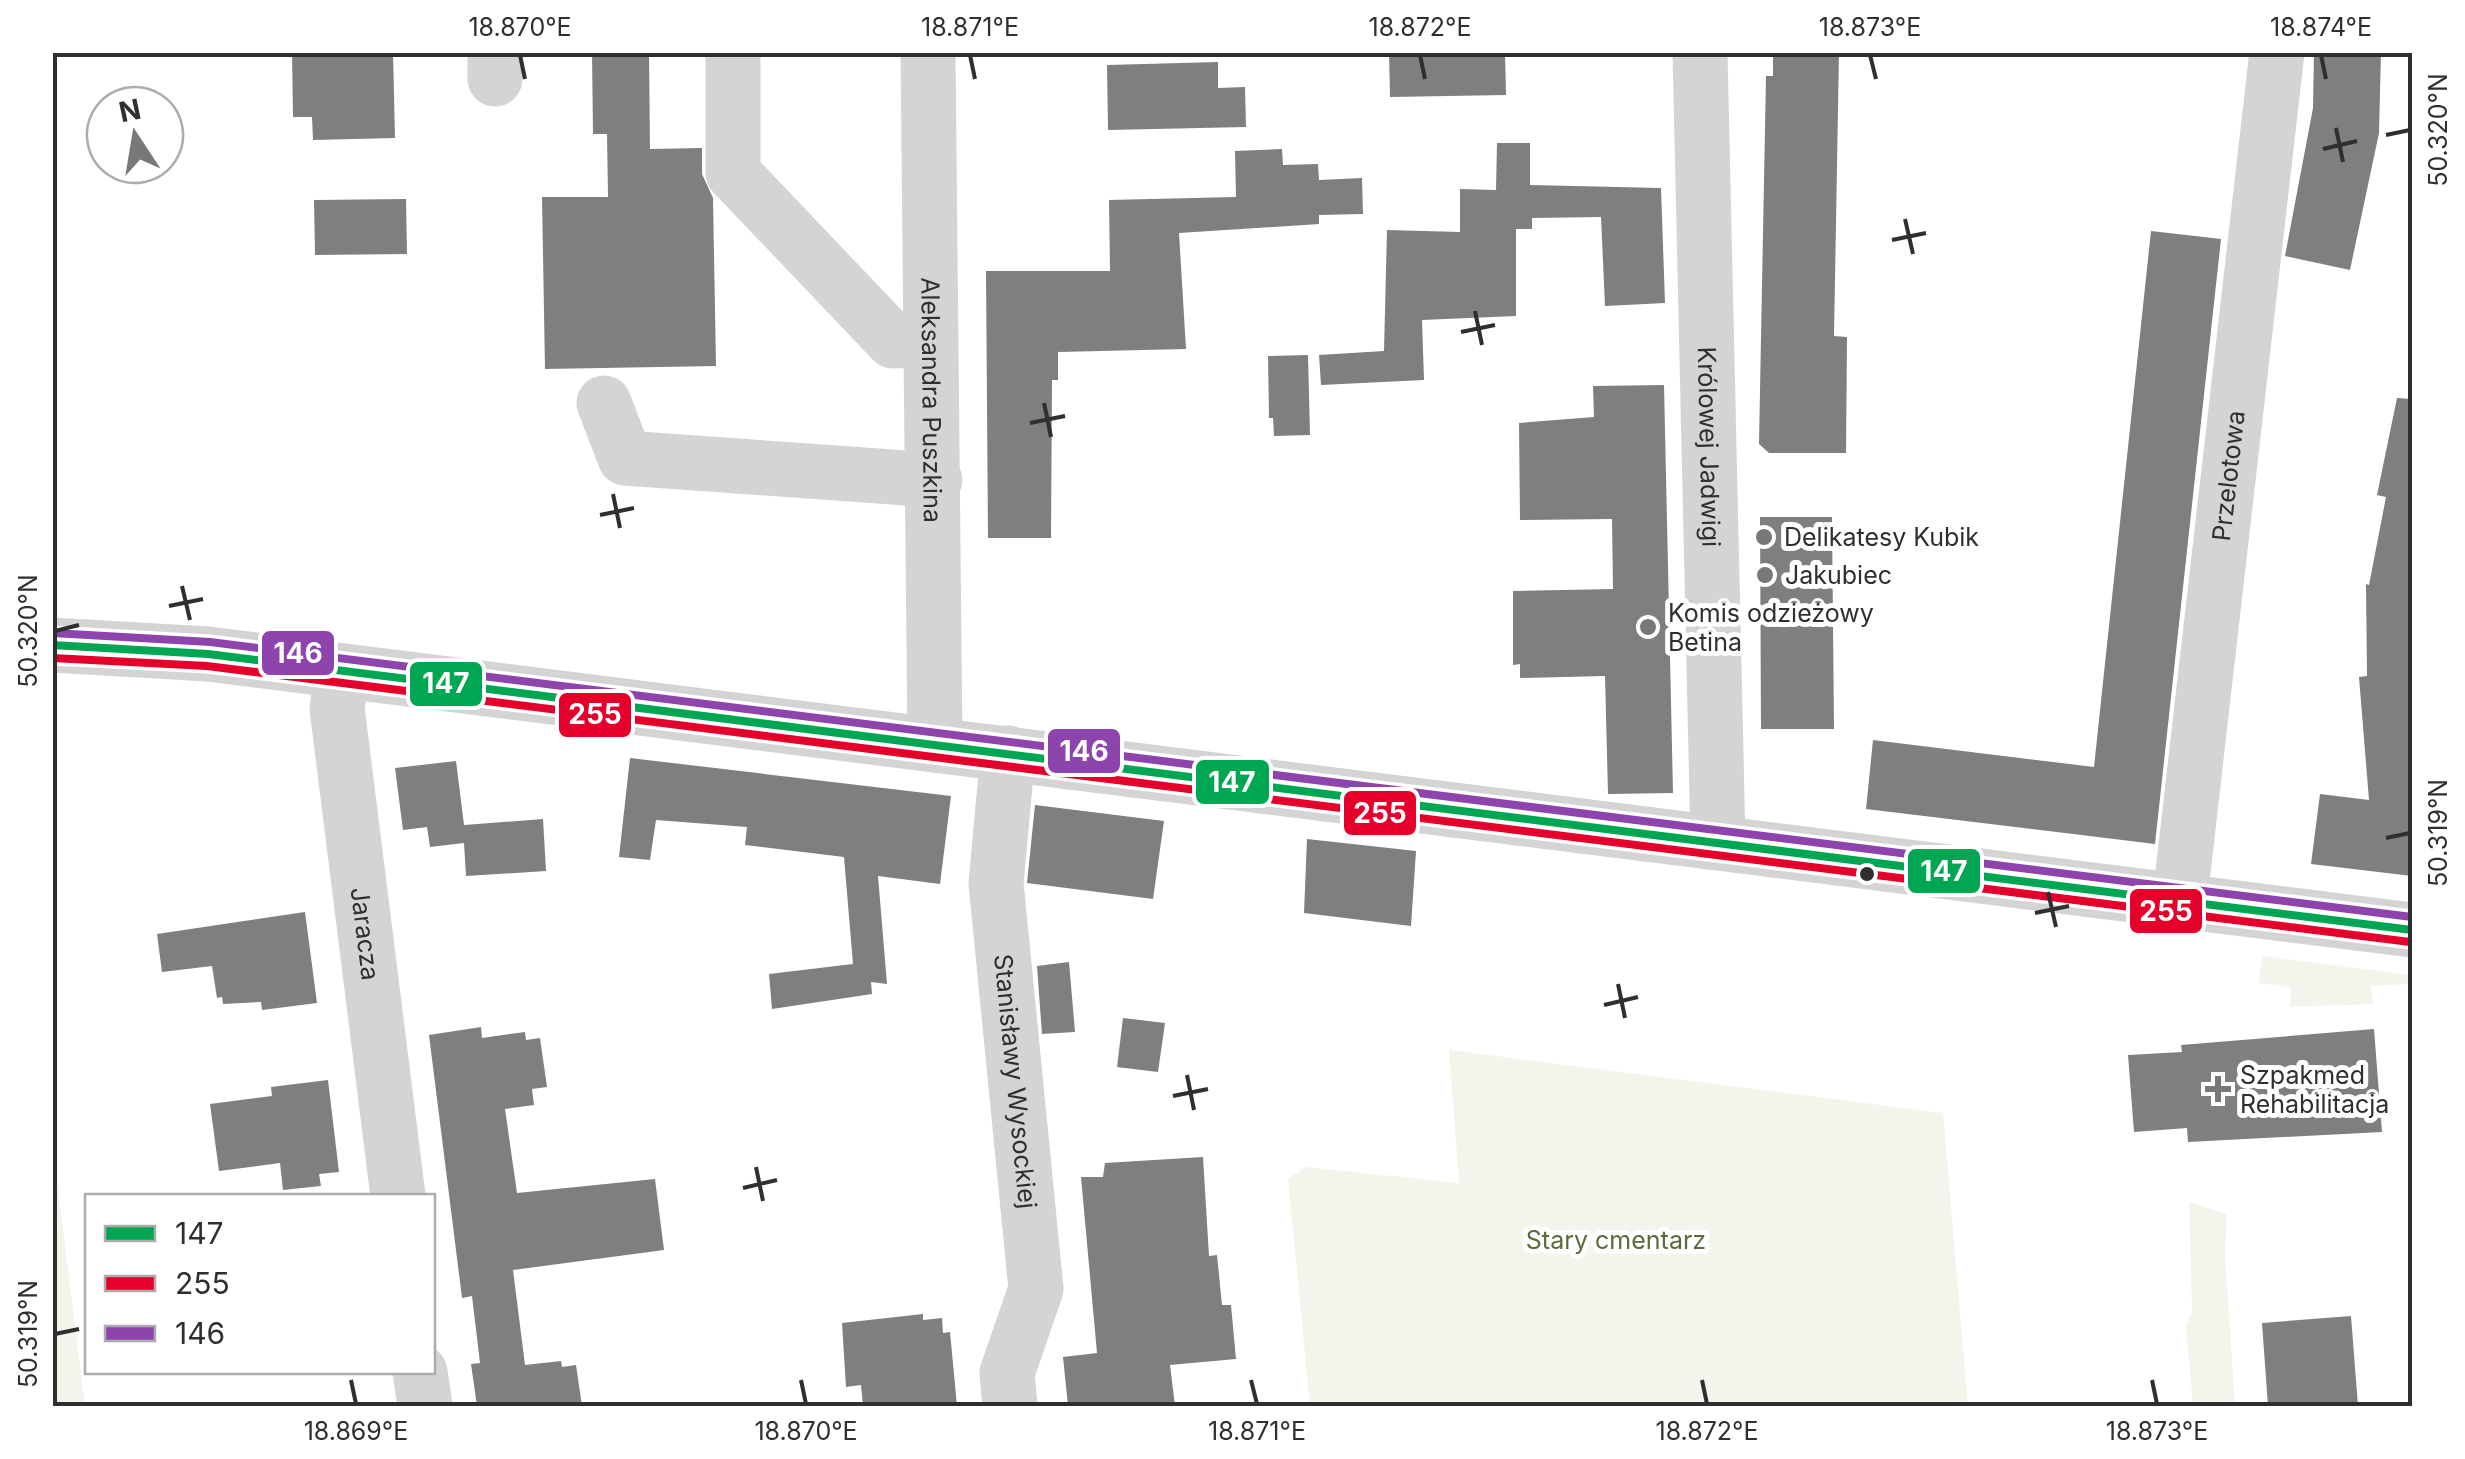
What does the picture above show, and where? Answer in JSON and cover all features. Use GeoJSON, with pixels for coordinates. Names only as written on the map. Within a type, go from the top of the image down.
{"type":"FeatureCollection","features":[{"type":"Feature","properties":{"kind":"street"},"geometry":{"type":"LineString","coordinates":[[732,52],[734,173],[893,342],[930,340]]}},
{"type":"Feature","properties":{"kind":"street","name":"Aleksandra Puszkina"},"geometry":{"type":"LineString","coordinates":[[928,52],[935,745]]}},
{"type":"Feature","properties":{"kind":"street","name":"Królowej Jadwigi"},"geometry":{"type":"LineString","coordinates":[[1700,52],[1718,842]]}},
{"type":"Feature","properties":{"kind":"street","name":"Przelotowa"},"geometry":{"type":"LineString","coordinates":[[2180,898],[2277,52]]}},
{"type":"Feature","properties":{"kind":"street"},"geometry":{"type":"LineString","coordinates":[[604,403],[625,458],[935,480]]}},
{"type":"Feature","properties":{"kind":"street"},"geometry":{"type":"LineString","coordinates":[[52,645],[208,654],[2412,930]]}},
{"type":"Feature","properties":{"kind":"street","name":"Jaracza"},"geometry":{"type":"LineString","coordinates":[[343,671],[337,708],[398,1194]]}},
{"type":"Feature","properties":{"kind":"street","name":"Stanisławy Wysockiej"},"geometry":{"type":"LineString","coordinates":[[1008,753],[996,883],[1036,1289],[1007,1374],[1010,1406]]}},
{"type":"Feature","properties":{"kind":"street"},"geometry":{"type":"LineString","coordinates":[[420,1374],[424,1406]]}},
{"type":"Feature","properties":{"kind":"green space"},"geometry":{"type":"Polygon","coordinates":[[[2262,956],[2412,975],[2412,984],[2371,986],[2373,1004],[2290,1007],[2291,987],[2259,983],[2262,956]]]}},
{"type":"Feature","properties":{"kind":"green space","name":"Stary cmentarz"},"geometry":{"type":"Polygon","coordinates":[[[1449,1050],[1943,1113],[1968,1406],[1310,1406],[1288,1179],[1306,1167],[1459,1183],[1449,1050]]]}},
{"type":"Feature","properties":{"kind":"green space"},"geometry":{"type":"Polygon","coordinates":[[[53,1150],[85,1406],[53,1406],[53,1150]]]}},
{"type":"Feature","properties":{"kind":"green space"},"geometry":{"type":"Polygon","coordinates":[[[2189,1202],[2227,1214],[2225,1256],[2235,1406],[2193,1406],[2186,1326],[2192,1311],[2189,1202]]]}},
{"type":"Feature","properties":{"kind":"building"},"geometry":{"type":"Polygon","coordinates":[[[292,52],[393,52],[395,138],[313,140],[312,117],[293,117],[292,52]]]}},
{"type":"Feature","properties":{"kind":"building"},"geometry":{"type":"Polygon","coordinates":[[[592,52],[649,52],[650,149],[702,148],[702,174],[713,198],[716,366],[545,369],[542,197],[608,197],[607,134],[593,134],[592,52]]]}},
{"type":"Feature","properties":{"kind":"building"},"geometry":{"type":"Polygon","coordinates":[[[1389,52],[1505,52],[1506,95],[1390,97],[1389,52]]]}},
{"type":"Feature","properties":{"kind":"building"},"geometry":{"type":"Polygon","coordinates":[[[1773,52],[1839,52],[1834,336],[1847,337],[1846,453],[1769,453],[1759,444],[1766,76],[1773,76],[1773,52]]]}},
{"type":"Feature","properties":{"kind":"building"},"geometry":{"type":"Polygon","coordinates":[[[2314,52],[2381,52],[2379,133],[2350,270],[2285,256],[2313,108],[2314,52]]]}},
{"type":"Feature","properties":{"kind":"building"},"geometry":{"type":"Polygon","coordinates":[[[1218,62],[1218,88],[1245,87],[1246,127],[1108,130],[1107,65],[1218,62]]]}},
{"type":"Feature","properties":{"kind":"building"},"geometry":{"type":"Polygon","coordinates":[[[1497,143],[1530,143],[1530,185],[1661,188],[1665,303],[1605,306],[1601,217],[1532,218],[1532,229],[1516,229],[1516,316],[1422,320],[1424,380],[1321,385],[1319,355],[1384,351],[1387,230],[1460,232],[1460,189],[1496,190],[1497,143]]]}},
{"type":"Feature","properties":{"kind":"building"},"geometry":{"type":"Polygon","coordinates":[[[1282,149],[1283,165],[1318,164],[1319,180],[1362,178],[1363,214],[1319,215],[1319,224],[1179,233],[1186,349],[1058,352],[1058,380],[1052,380],[1051,538],[988,538],[986,271],[1110,271],[1109,200],[1236,197],[1235,151],[1282,149]]]}},
{"type":"Feature","properties":{"kind":"building"},"geometry":{"type":"Polygon","coordinates":[[[406,199],[407,254],[315,255],[314,200],[406,199]]]}},
{"type":"Feature","properties":{"kind":"building"},"geometry":{"type":"Polygon","coordinates":[[[2151,231],[2221,239],[2155,844],[1866,809],[1873,740],[2094,767],[2151,231]]]}},
{"type":"Feature","properties":{"kind":"building"},"geometry":{"type":"Polygon","coordinates":[[[1308,355],[1310,435],[1274,436],[1273,418],[1269,418],[1268,356],[1308,355]]]}},
{"type":"Feature","properties":{"kind":"building"},"geometry":{"type":"Polygon","coordinates":[[[1664,385],[1673,793],[1608,794],[1605,676],[1520,678],[1520,664],[1513,665],[1513,591],[1613,589],[1612,519],[1520,520],[1519,423],[1594,417],[1593,386],[1664,385]]]}},
{"type":"Feature","properties":{"kind":"building"},"geometry":{"type":"Polygon","coordinates":[[[2397,398],[2412,399],[2412,876],[2311,864],[2320,794],[2369,800],[2359,677],[2367,676],[2366,584],[2369,585],[2386,497],[2377,495],[2397,398]]]}},
{"type":"Feature","properties":{"kind":"building"},"geometry":{"type":"Polygon","coordinates":[[[1760,517],[1832,517],[1834,729],[1761,729],[1760,517]]]}},
{"type":"Feature","properties":{"kind":"building"},"geometry":{"type":"Polygon","coordinates":[[[630,758],[951,796],[940,884],[878,876],[887,984],[871,982],[872,994],[772,1009],[769,974],[853,964],[844,857],[745,845],[747,827],[656,820],[650,860],[619,857],[630,758]]]}},
{"type":"Feature","properties":{"kind":"building"},"geometry":{"type":"Polygon","coordinates":[[[456,761],[464,825],[543,819],[546,871],[466,876],[464,843],[430,847],[427,827],[403,830],[395,768],[456,761]]]}},
{"type":"Feature","properties":{"kind":"building"},"geometry":{"type":"Polygon","coordinates":[[[1035,805],[1164,821],[1153,899],[1027,883],[1035,805]]]}},
{"type":"Feature","properties":{"kind":"building"},"geometry":{"type":"Polygon","coordinates":[[[1307,839],[1416,851],[1411,926],[1304,913],[1307,839]]]}},
{"type":"Feature","properties":{"kind":"building"},"geometry":{"type":"Polygon","coordinates":[[[305,912],[317,1003],[262,1010],[261,1002],[223,1004],[222,997],[217,998],[212,966],[162,972],[157,934],[305,912]]]}},
{"type":"Feature","properties":{"kind":"building"},"geometry":{"type":"Polygon","coordinates":[[[1069,962],[1075,1032],[1042,1034],[1037,966],[1069,962]]]}},
{"type":"Feature","properties":{"kind":"building"},"geometry":{"type":"Polygon","coordinates":[[[1123,1018],[1165,1023],[1158,1072],[1117,1067],[1123,1018]]]}},
{"type":"Feature","properties":{"kind":"building"},"geometry":{"type":"Polygon","coordinates":[[[481,1027],[482,1038],[525,1032],[526,1040],[540,1038],[547,1087],[532,1089],[534,1105],[505,1109],[517,1193],[655,1179],[664,1250],[513,1270],[525,1365],[561,1361],[562,1367],[576,1365],[582,1406],[477,1406],[471,1364],[480,1363],[472,1296],[462,1298],[429,1035],[481,1027]]]}},
{"type":"Feature","properties":{"kind":"building"},"geometry":{"type":"Polygon","coordinates":[[[2374,1029],[2382,1132],[2188,1142],[2187,1128],[2134,1132],[2128,1055],[2182,1052],[2181,1045],[2374,1029]]]}},
{"type":"Feature","properties":{"kind":"building"},"geometry":{"type":"Polygon","coordinates":[[[328,1080],[339,1172],[319,1174],[321,1186],[283,1190],[280,1163],[219,1171],[210,1104],[272,1096],[271,1087],[328,1080]]]}},
{"type":"Feature","properties":{"kind":"building"},"geometry":{"type":"Polygon","coordinates":[[[1203,1157],[1209,1256],[1217,1255],[1222,1305],[1231,1305],[1236,1359],[1170,1365],[1175,1406],[1068,1406],[1063,1357],[1097,1353],[1081,1177],[1103,1177],[1105,1163],[1203,1157]]]}},
{"type":"Feature","properties":{"kind":"building"},"geometry":{"type":"Polygon","coordinates":[[[923,1314],[923,1320],[942,1318],[943,1333],[950,1332],[957,1406],[863,1406],[861,1385],[846,1387],[842,1323],[923,1314]]]}},
{"type":"Feature","properties":{"kind":"building"},"geometry":{"type":"Polygon","coordinates":[[[2351,1316],[2358,1406],[2268,1406],[2262,1323],[2351,1316]]]}},
{"type":"Feature","properties":{"kind":"transit line","name":"146"},"geometry":{"type":"LineString","coordinates":[[53,633],[210,642],[2412,917]]}},
{"type":"Feature","properties":{"kind":"transit line","name":"147"},"geometry":{"type":"LineString","coordinates":[[52,645],[208,654],[2412,930]]}},
{"type":"Feature","properties":{"kind":"transit line","name":"255"},"geometry":{"type":"LineString","coordinates":[[52,658],[207,666],[2410,942]]}},
{"type":"Feature","properties":{"kind":"place","name":"Delikatesy Kubik"},"geometry":{"type":"Point","coordinates":[1764,537]}},
{"type":"Feature","properties":{"kind":"place","name":"Jakubiec"},"geometry":{"type":"Point","coordinates":[1765,575]}},
{"type":"Feature","properties":{"kind":"place","name":"Komis odzieżowy Betina"},"geometry":{"type":"Point","coordinates":[1648,627]}},
{"type":"Feature","properties":{"kind":"place","name":"Szpakmed Rehabilitacja"},"geometry":{"type":"Point","coordinates":[2218,1089]}}]}
